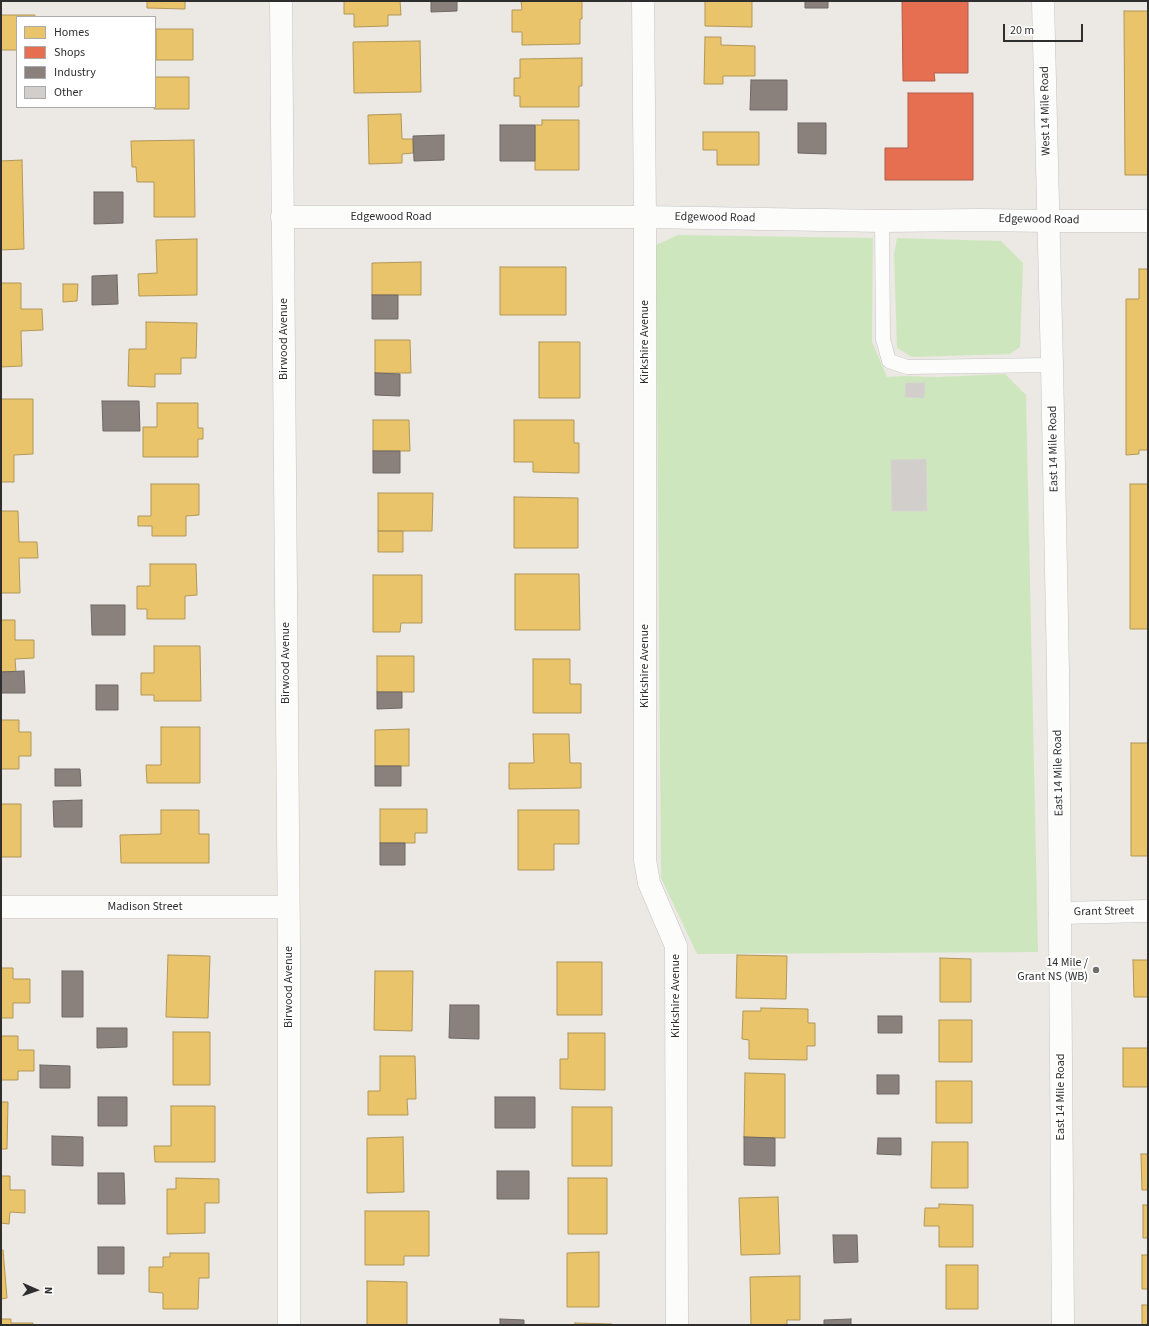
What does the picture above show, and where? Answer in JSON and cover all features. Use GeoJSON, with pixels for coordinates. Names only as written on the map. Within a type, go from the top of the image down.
{"type":"FeatureCollection","features":[{"type":"Feature","properties":{"kind":"street","name":"Birwood Avenue"},"geometry":{"type":"LineString","coordinates":[[281,1],[288,907],[289,1325]]}},
{"type":"Feature","properties":{"kind":"street","name":"Kirkshire Avenue"},"geometry":{"type":"LineString","coordinates":[[643,1],[645,218],[645,860],[649,883],[676,946],[677,1325]]}},
{"type":"Feature","properties":{"kind":"street","name":"West 14 Mile Road"},"geometry":{"type":"LineString","coordinates":[[1043,1],[1048,221]]}},
{"type":"Feature","properties":{"kind":"street","name":"Edgewood Road"},"geometry":{"type":"LineString","coordinates":[[282,217],[645,218],[882,221],[1148,221]]}},
{"type":"Feature","properties":{"kind":"street","name":"East 14 Mile Road"},"geometry":{"type":"LineString","coordinates":[[1048,221],[1058,663],[1063,1325]]}},
{"type":"Feature","properties":{"kind":"street","name":"Madison Street"},"geometry":{"type":"LineString","coordinates":[[1,907],[288,907]]}},
{"type":"Feature","properties":{"kind":"street","name":"Grant Street"},"geometry":{"type":"LineString","coordinates":[[1060,913],[1148,911]]}},
{"type":"Feature","properties":{"kind":"lane"},"geometry":{"type":"LineString","coordinates":[[882,221],[883,339],[889,361],[907,367],[1052,365]]}},
{"type":"Feature","properties":{"kind":"green space"},"geometry":{"type":"Polygon","coordinates":[[[678,235],[873,238],[872,342],[887,377],[938,377],[1005,374],[1026,395],[1038,952],[697,954],[661,878],[656,245],[678,235]]]}},
{"type":"Feature","properties":{"kind":"green space"},"geometry":{"type":"Polygon","coordinates":[[[897,238],[1001,241],[1023,263],[1020,347],[1010,354],[912,357],[897,348],[894,254],[897,238]]]}},
{"type":"Feature","properties":{"kind":"building: Homes"},"geometry":{"type":"Polygon","coordinates":[[[147,1],[185,1],[185,9],[147,8],[147,1]]]}},
{"type":"Feature","properties":{"kind":"building: Homes"},"geometry":{"type":"Polygon","coordinates":[[[344,1],[400,1],[401,15],[388,15],[388,26],[354,27],[354,14],[344,14],[344,1]]]}},
{"type":"Feature","properties":{"kind":"building: Homes"},"geometry":{"type":"Polygon","coordinates":[[[521,1],[582,1],[580,44],[522,45],[522,32],[512,32],[512,10],[522,10],[521,1]]]}},
{"type":"Feature","properties":{"kind":"building: Homes"},"geometry":{"type":"Polygon","coordinates":[[[705,1],[752,1],[752,27],[705,26],[705,1]]]}},
{"type":"Feature","properties":{"kind":"building: Homes"},"geometry":{"type":"Polygon","coordinates":[[[1124,11],[1148,11],[1148,175],[1125,175],[1124,11]]]}},
{"type":"Feature","properties":{"kind":"building: Homes"},"geometry":{"type":"Polygon","coordinates":[[[1,15],[35,15],[16,16],[16,50],[1,50],[1,15]]]}},
{"type":"Feature","properties":{"kind":"building: Homes"},"geometry":{"type":"Polygon","coordinates":[[[156,29],[193,29],[193,60],[156,60],[156,29]]]}},
{"type":"Feature","properties":{"kind":"building: Homes"},"geometry":{"type":"Polygon","coordinates":[[[705,37],[721,37],[721,45],[755,46],[755,76],[723,76],[723,84],[704,84],[705,37]]]}},
{"type":"Feature","properties":{"kind":"building: Homes"},"geometry":{"type":"Polygon","coordinates":[[[420,41],[421,92],[354,93],[353,42],[420,41]]]}},
{"type":"Feature","properties":{"kind":"building: Homes"},"geometry":{"type":"Polygon","coordinates":[[[582,58],[582,86],[579,86],[579,107],[520,107],[520,96],[514,96],[514,78],[520,78],[520,59],[582,58]]]}},
{"type":"Feature","properties":{"kind":"building: Homes"},"geometry":{"type":"Polygon","coordinates":[[[156,77],[189,77],[189,109],[154,109],[156,108],[156,77]]]}},
{"type":"Feature","properties":{"kind":"building: Homes"},"geometry":{"type":"Polygon","coordinates":[[[401,114],[402,139],[413,139],[413,153],[402,154],[402,163],[369,164],[368,115],[401,114]]]}},
{"type":"Feature","properties":{"kind":"building: Homes"},"geometry":{"type":"Polygon","coordinates":[[[542,120],[579,120],[579,170],[535,170],[535,125],[542,125],[542,120]]]}},
{"type":"Feature","properties":{"kind":"building: Homes"},"geometry":{"type":"Polygon","coordinates":[[[703,132],[759,132],[759,165],[717,165],[717,150],[703,150],[703,132]]]}},
{"type":"Feature","properties":{"kind":"building: Homes"},"geometry":{"type":"Polygon","coordinates":[[[194,140],[195,217],[154,217],[154,182],[137,182],[136,167],[132,167],[131,141],[194,140]]]}},
{"type":"Feature","properties":{"kind":"building: Homes"},"geometry":{"type":"Polygon","coordinates":[[[22,160],[24,249],[1,250],[1,161],[22,160]]]}},
{"type":"Feature","properties":{"kind":"building: Homes"},"geometry":{"type":"Polygon","coordinates":[[[197,239],[197,295],[139,296],[138,274],[157,273],[156,240],[197,239]]]}},
{"type":"Feature","properties":{"kind":"building: Homes"},"geometry":{"type":"Polygon","coordinates":[[[421,262],[421,295],[372,295],[372,263],[421,262]]]}},
{"type":"Feature","properties":{"kind":"building: Homes"},"geometry":{"type":"Polygon","coordinates":[[[500,267],[566,267],[566,315],[500,315],[500,267]]]}},
{"type":"Feature","properties":{"kind":"building: Homes"},"geometry":{"type":"Polygon","coordinates":[[[1139,269],[1148,269],[1148,450],[1139,450],[1139,454],[1126,455],[1126,299],[1139,299],[1139,269]]]}},
{"type":"Feature","properties":{"kind":"building: Homes"},"geometry":{"type":"Polygon","coordinates":[[[1,283],[21,283],[21,309],[42,309],[43,330],[21,331],[22,366],[1,367],[1,283]]]}},
{"type":"Feature","properties":{"kind":"building: Homes"},"geometry":{"type":"Polygon","coordinates":[[[63,284],[78,284],[77,301],[63,302],[63,284]]]}},
{"type":"Feature","properties":{"kind":"building: Homes"},"geometry":{"type":"Polygon","coordinates":[[[146,322],[197,323],[196,358],[181,358],[181,374],[155,374],[155,387],[128,386],[129,349],[146,349],[146,322]]]}},
{"type":"Feature","properties":{"kind":"building: Homes"},"geometry":{"type":"Polygon","coordinates":[[[375,340],[410,340],[411,373],[375,373],[375,340]]]}},
{"type":"Feature","properties":{"kind":"building: Homes"},"geometry":{"type":"Polygon","coordinates":[[[539,342],[580,342],[580,398],[539,398],[539,342]]]}},
{"type":"Feature","properties":{"kind":"building: Homes"},"geometry":{"type":"Polygon","coordinates":[[[1,399],[33,399],[33,454],[14,455],[14,482],[1,482],[1,399]]]}},
{"type":"Feature","properties":{"kind":"building: Homes"},"geometry":{"type":"Polygon","coordinates":[[[157,403],[198,403],[198,428],[203,428],[203,439],[198,439],[198,457],[143,457],[143,427],[157,427],[157,403]]]}},
{"type":"Feature","properties":{"kind":"building: Homes"},"geometry":{"type":"Polygon","coordinates":[[[373,420],[409,420],[410,451],[373,451],[373,420]]]}},
{"type":"Feature","properties":{"kind":"building: Homes"},"geometry":{"type":"Polygon","coordinates":[[[514,420],[574,420],[574,443],[579,443],[579,473],[533,472],[533,462],[514,462],[514,420]]]}},
{"type":"Feature","properties":{"kind":"building: Homes"},"geometry":{"type":"Polygon","coordinates":[[[151,484],[199,484],[199,515],[186,516],[186,536],[152,536],[152,526],[138,526],[138,516],[151,516],[151,484]]]}},
{"type":"Feature","properties":{"kind":"building: Homes"},"geometry":{"type":"Polygon","coordinates":[[[1130,484],[1148,484],[1148,629],[1130,629],[1130,484]]]}},
{"type":"Feature","properties":{"kind":"building: Homes"},"geometry":{"type":"Polygon","coordinates":[[[378,493],[433,493],[432,531],[378,531],[378,493]]]}},
{"type":"Feature","properties":{"kind":"building: Homes"},"geometry":{"type":"Polygon","coordinates":[[[514,497],[578,498],[578,548],[514,548],[514,497]]]}},
{"type":"Feature","properties":{"kind":"building: Homes"},"geometry":{"type":"Polygon","coordinates":[[[1,511],[18,511],[19,542],[37,542],[38,558],[19,558],[20,593],[1,593],[1,511]]]}},
{"type":"Feature","properties":{"kind":"building: Homes"},"geometry":{"type":"Polygon","coordinates":[[[378,531],[403,531],[403,552],[378,552],[378,531]]]}},
{"type":"Feature","properties":{"kind":"building: Homes"},"geometry":{"type":"Polygon","coordinates":[[[150,564],[196,564],[197,595],[185,596],[185,619],[147,619],[147,609],[137,609],[137,586],[150,586],[150,564]]]}},
{"type":"Feature","properties":{"kind":"building: Homes"},"geometry":{"type":"Polygon","coordinates":[[[515,574],[579,574],[580,630],[515,630],[515,574]]]}},
{"type":"Feature","properties":{"kind":"building: Homes"},"geometry":{"type":"Polygon","coordinates":[[[373,575],[422,575],[422,623],[401,623],[400,632],[373,632],[373,575]]]}},
{"type":"Feature","properties":{"kind":"building: Homes"},"geometry":{"type":"Polygon","coordinates":[[[1,620],[15,620],[15,640],[34,640],[34,658],[15,659],[16,672],[1,672],[1,620]]]}},
{"type":"Feature","properties":{"kind":"building: Homes"},"geometry":{"type":"Polygon","coordinates":[[[154,646],[200,646],[201,701],[154,701],[154,695],[141,695],[141,673],[154,673],[154,646]]]}},
{"type":"Feature","properties":{"kind":"building: Homes"},"geometry":{"type":"Polygon","coordinates":[[[377,656],[414,656],[414,692],[377,692],[377,656]]]}},
{"type":"Feature","properties":{"kind":"building: Homes"},"geometry":{"type":"Polygon","coordinates":[[[533,659],[570,659],[570,684],[581,684],[581,713],[533,713],[533,659]]]}},
{"type":"Feature","properties":{"kind":"building: Homes"},"geometry":{"type":"Polygon","coordinates":[[[1,720],[19,720],[19,732],[31,732],[31,756],[19,756],[19,769],[1,769],[1,720]]]}},
{"type":"Feature","properties":{"kind":"building: Homes"},"geometry":{"type":"Polygon","coordinates":[[[161,727],[200,727],[200,783],[147,783],[146,765],[161,765],[161,727]]]}},
{"type":"Feature","properties":{"kind":"building: Homes"},"geometry":{"type":"Polygon","coordinates":[[[409,729],[409,766],[375,766],[375,730],[409,729]]]}},
{"type":"Feature","properties":{"kind":"building: Homes"},"geometry":{"type":"Polygon","coordinates":[[[533,734],[569,734],[570,763],[581,763],[581,788],[509,789],[509,763],[534,763],[533,734]]]}},
{"type":"Feature","properties":{"kind":"building: Homes"},"geometry":{"type":"Polygon","coordinates":[[[1131,743],[1148,743],[1148,856],[1131,856],[1131,743]]]}},
{"type":"Feature","properties":{"kind":"building: Homes"},"geometry":{"type":"Polygon","coordinates":[[[1,804],[21,804],[21,857],[1,857],[1,804]]]}},
{"type":"Feature","properties":{"kind":"building: Homes"},"geometry":{"type":"Polygon","coordinates":[[[380,809],[427,809],[427,833],[415,833],[415,843],[380,843],[380,809]]]}},
{"type":"Feature","properties":{"kind":"building: Homes"},"geometry":{"type":"Polygon","coordinates":[[[161,810],[199,810],[199,834],[209,834],[209,863],[121,863],[120,835],[161,834],[161,810]]]}},
{"type":"Feature","properties":{"kind":"building: Homes"},"geometry":{"type":"Polygon","coordinates":[[[518,810],[579,810],[579,844],[554,844],[554,870],[518,870],[518,810]]]}},
{"type":"Feature","properties":{"kind":"building: Homes"},"geometry":{"type":"Polygon","coordinates":[[[168,955],[210,956],[208,1018],[166,1017],[168,955]]]}},
{"type":"Feature","properties":{"kind":"building: Homes"},"geometry":{"type":"Polygon","coordinates":[[[737,955],[787,956],[786,999],[736,998],[737,955]]]}},
{"type":"Feature","properties":{"kind":"building: Homes"},"geometry":{"type":"Polygon","coordinates":[[[940,958],[971,959],[971,1002],[940,1002],[940,958]]]}},
{"type":"Feature","properties":{"kind":"building: Homes"},"geometry":{"type":"Polygon","coordinates":[[[1133,960],[1148,960],[1148,997],[1134,997],[1133,960]]]}},
{"type":"Feature","properties":{"kind":"building: Homes"},"geometry":{"type":"Polygon","coordinates":[[[557,962],[602,962],[602,1015],[557,1015],[557,962]]]}},
{"type":"Feature","properties":{"kind":"building: Homes"},"geometry":{"type":"Polygon","coordinates":[[[1,968],[13,968],[13,979],[30,979],[30,1003],[13,1003],[13,1018],[1,1018],[1,968]]]}},
{"type":"Feature","properties":{"kind":"building: Homes"},"geometry":{"type":"Polygon","coordinates":[[[375,971],[413,971],[412,1031],[374,1030],[375,971]]]}},
{"type":"Feature","properties":{"kind":"building: Homes"},"geometry":{"type":"Polygon","coordinates":[[[761,1008],[808,1009],[808,1023],[815,1023],[815,1046],[807,1046],[807,1060],[749,1059],[749,1040],[742,1039],[743,1011],[761,1011],[761,1008]]]}},
{"type":"Feature","properties":{"kind":"building: Homes"},"geometry":{"type":"Polygon","coordinates":[[[939,1020],[972,1020],[972,1062],[939,1062],[939,1020]]]}},
{"type":"Feature","properties":{"kind":"building: Homes"},"geometry":{"type":"Polygon","coordinates":[[[173,1032],[210,1032],[210,1085],[173,1085],[173,1032]]]}},
{"type":"Feature","properties":{"kind":"building: Homes"},"geometry":{"type":"Polygon","coordinates":[[[568,1033],[605,1033],[605,1090],[560,1089],[560,1059],[568,1059],[568,1033]]]}},
{"type":"Feature","properties":{"kind":"building: Homes"},"geometry":{"type":"Polygon","coordinates":[[[1,1036],[18,1036],[18,1050],[34,1050],[34,1071],[18,1071],[18,1080],[1,1080],[1,1036]]]}},
{"type":"Feature","properties":{"kind":"building: Homes"},"geometry":{"type":"Polygon","coordinates":[[[1123,1048],[1148,1048],[1148,1087],[1123,1087],[1123,1048]]]}},
{"type":"Feature","properties":{"kind":"building: Homes"},"geometry":{"type":"Polygon","coordinates":[[[380,1056],[415,1056],[416,1099],[407,1099],[408,1115],[368,1115],[368,1091],[380,1091],[380,1056]]]}},
{"type":"Feature","properties":{"kind":"building: Homes"},"geometry":{"type":"Polygon","coordinates":[[[745,1073],[785,1074],[785,1138],[744,1137],[745,1073]]]}},
{"type":"Feature","properties":{"kind":"building: Homes"},"geometry":{"type":"Polygon","coordinates":[[[936,1081],[972,1081],[972,1123],[936,1123],[936,1081]]]}},
{"type":"Feature","properties":{"kind":"building: Homes"},"geometry":{"type":"Polygon","coordinates":[[[1,1102],[8,1102],[7,1149],[1,1149],[1,1102]]]}},
{"type":"Feature","properties":{"kind":"building: Homes"},"geometry":{"type":"Polygon","coordinates":[[[171,1106],[215,1106],[215,1162],[155,1162],[154,1146],[171,1146],[171,1106]]]}},
{"type":"Feature","properties":{"kind":"building: Homes"},"geometry":{"type":"Polygon","coordinates":[[[572,1107],[612,1107],[612,1166],[572,1166],[572,1107]]]}},
{"type":"Feature","properties":{"kind":"building: Homes"},"geometry":{"type":"Polygon","coordinates":[[[403,1137],[404,1192],[367,1193],[367,1138],[403,1137]]]}},
{"type":"Feature","properties":{"kind":"building: Homes"},"geometry":{"type":"Polygon","coordinates":[[[932,1142],[968,1142],[968,1188],[931,1188],[932,1142]]]}},
{"type":"Feature","properties":{"kind":"building: Homes"},"geometry":{"type":"Polygon","coordinates":[[[1141,1154],[1148,1154],[1148,1190],[1142,1190],[1141,1154]]]}},
{"type":"Feature","properties":{"kind":"building: Homes"},"geometry":{"type":"Polygon","coordinates":[[[1,1176],[10,1176],[10,1190],[25,1190],[25,1213],[10,1212],[9,1224],[1,1223],[1,1176]]]}},
{"type":"Feature","properties":{"kind":"building: Homes"},"geometry":{"type":"Polygon","coordinates":[[[176,1178],[219,1179],[219,1203],[205,1203],[205,1233],[167,1234],[167,1189],[176,1189],[176,1178]]]}},
{"type":"Feature","properties":{"kind":"building: Homes"},"geometry":{"type":"Polygon","coordinates":[[[568,1178],[607,1178],[607,1234],[568,1234],[568,1178]]]}},
{"type":"Feature","properties":{"kind":"building: Homes"},"geometry":{"type":"Polygon","coordinates":[[[778,1197],[780,1254],[741,1255],[739,1198],[778,1197]]]}},
{"type":"Feature","properties":{"kind":"building: Homes"},"geometry":{"type":"Polygon","coordinates":[[[939,1204],[973,1205],[973,1247],[939,1247],[939,1226],[924,1226],[925,1208],[939,1208],[939,1204]]]}},
{"type":"Feature","properties":{"kind":"building: Homes"},"geometry":{"type":"Polygon","coordinates":[[[1143,1205],[1148,1205],[1148,1238],[1143,1238],[1143,1205]]]}},
{"type":"Feature","properties":{"kind":"building: Homes"},"geometry":{"type":"Polygon","coordinates":[[[365,1211],[429,1211],[429,1256],[404,1256],[404,1265],[365,1265],[365,1211]]]}},
{"type":"Feature","properties":{"kind":"building: Homes"},"geometry":{"type":"Polygon","coordinates":[[[1,1250],[3,1250],[7,1298],[1,1299],[1,1250]]]}},
{"type":"Feature","properties":{"kind":"building: Homes"},"geometry":{"type":"Polygon","coordinates":[[[599,1252],[599,1307],[567,1307],[567,1253],[599,1252]]]}},
{"type":"Feature","properties":{"kind":"building: Homes"},"geometry":{"type":"Polygon","coordinates":[[[170,1253],[209,1253],[209,1278],[199,1278],[198,1309],[163,1309],[163,1293],[149,1292],[149,1267],[163,1267],[163,1257],[170,1257],[170,1253]]]}},
{"type":"Feature","properties":{"kind":"building: Homes"},"geometry":{"type":"Polygon","coordinates":[[[1142,1255],[1148,1255],[1148,1289],[1142,1289],[1142,1255]]]}},
{"type":"Feature","properties":{"kind":"building: Homes"},"geometry":{"type":"Polygon","coordinates":[[[946,1265],[978,1265],[978,1309],[946,1309],[946,1265]]]}},
{"type":"Feature","properties":{"kind":"building: Homes"},"geometry":{"type":"Polygon","coordinates":[[[800,1276],[800,1320],[787,1320],[787,1325],[751,1325],[750,1277],[800,1276]]]}},
{"type":"Feature","properties":{"kind":"building: Homes"},"geometry":{"type":"Polygon","coordinates":[[[367,1281],[407,1282],[407,1325],[367,1325],[367,1281]]]}},
{"type":"Feature","properties":{"kind":"building: Homes"},"geometry":{"type":"Polygon","coordinates":[[[1142,1305],[1148,1305],[1148,1325],[1142,1325],[1142,1305]]]}},
{"type":"Feature","properties":{"kind":"building: Homes"},"geometry":{"type":"Polygon","coordinates":[[[1,1319],[11,1319],[11,1323],[33,1323],[33,1325],[1,1325],[1,1319]]]}},
{"type":"Feature","properties":{"kind":"building: Homes"},"geometry":{"type":"Polygon","coordinates":[[[575,1323],[612,1324],[612,1325],[575,1325],[575,1323]]]}},
{"type":"Feature","properties":{"kind":"building: Shops"},"geometry":{"type":"Polygon","coordinates":[[[902,1],[968,1],[968,73],[934,73],[935,81],[903,81],[902,1]]]}},
{"type":"Feature","properties":{"kind":"building: Shops"},"geometry":{"type":"Polygon","coordinates":[[[908,93],[973,93],[973,180],[885,180],[885,148],[908,148],[908,93]]]}},
{"type":"Feature","properties":{"kind":"building: Industry"},"geometry":{"type":"Polygon","coordinates":[[[431,1],[457,1],[457,11],[431,12],[431,1]]]}},
{"type":"Feature","properties":{"kind":"building: Industry"},"geometry":{"type":"Polygon","coordinates":[[[805,1],[828,1],[828,8],[805,8],[805,1]]]}},
{"type":"Feature","properties":{"kind":"building: Industry"},"geometry":{"type":"Polygon","coordinates":[[[751,80],[787,80],[787,110],[750,110],[751,80]]]}},
{"type":"Feature","properties":{"kind":"building: Industry"},"geometry":{"type":"Polygon","coordinates":[[[798,123],[826,123],[826,154],[798,153],[798,123]]]}},
{"type":"Feature","properties":{"kind":"building: Industry"},"geometry":{"type":"Polygon","coordinates":[[[500,125],[535,125],[535,161],[500,161],[500,125]]]}},
{"type":"Feature","properties":{"kind":"building: Industry"},"geometry":{"type":"Polygon","coordinates":[[[444,135],[444,160],[414,161],[413,136],[444,135]]]}},
{"type":"Feature","properties":{"kind":"building: Industry"},"geometry":{"type":"Polygon","coordinates":[[[94,192],[123,192],[123,223],[94,224],[94,192]]]}},
{"type":"Feature","properties":{"kind":"building: Industry"},"geometry":{"type":"Polygon","coordinates":[[[117,275],[118,304],[92,305],[92,276],[117,275]]]}},
{"type":"Feature","properties":{"kind":"building: Industry"},"geometry":{"type":"Polygon","coordinates":[[[372,295],[398,295],[398,319],[372,319],[372,295]]]}},
{"type":"Feature","properties":{"kind":"building: Industry"},"geometry":{"type":"Polygon","coordinates":[[[375,373],[400,374],[400,396],[375,395],[375,373]]]}},
{"type":"Feature","properties":{"kind":"building: Industry"},"geometry":{"type":"Polygon","coordinates":[[[102,401],[139,401],[140,431],[103,431],[102,401]]]}},
{"type":"Feature","properties":{"kind":"building: Industry"},"geometry":{"type":"Polygon","coordinates":[[[373,451],[400,451],[400,473],[373,473],[373,451]]]}},
{"type":"Feature","properties":{"kind":"building: Industry"},"geometry":{"type":"Polygon","coordinates":[[[91,605],[125,605],[125,635],[92,635],[91,605]]]}},
{"type":"Feature","properties":{"kind":"building: Industry"},"geometry":{"type":"Polygon","coordinates":[[[24,671],[25,693],[1,693],[1,672],[24,671]]]}},
{"type":"Feature","properties":{"kind":"building: Industry"},"geometry":{"type":"Polygon","coordinates":[[[96,685],[118,685],[118,710],[96,710],[96,685]]]}},
{"type":"Feature","properties":{"kind":"building: Industry"},"geometry":{"type":"Polygon","coordinates":[[[377,692],[402,692],[402,708],[377,709],[377,692]]]}},
{"type":"Feature","properties":{"kind":"building: Industry"},"geometry":{"type":"Polygon","coordinates":[[[375,766],[401,766],[401,786],[375,786],[375,766]]]}},
{"type":"Feature","properties":{"kind":"building: Industry"},"geometry":{"type":"Polygon","coordinates":[[[55,769],[80,769],[81,786],[55,786],[55,769]]]}},
{"type":"Feature","properties":{"kind":"building: Industry"},"geometry":{"type":"Polygon","coordinates":[[[82,800],[82,827],[54,827],[53,801],[82,800]]]}},
{"type":"Feature","properties":{"kind":"building: Industry"},"geometry":{"type":"Polygon","coordinates":[[[380,843],[405,843],[405,865],[380,865],[380,843]]]}},
{"type":"Feature","properties":{"kind":"building: Industry"},"geometry":{"type":"Polygon","coordinates":[[[62,971],[83,971],[83,1017],[62,1017],[62,971]]]}},
{"type":"Feature","properties":{"kind":"building: Industry"},"geometry":{"type":"Polygon","coordinates":[[[450,1005],[479,1005],[479,1039],[449,1038],[450,1005]]]}},
{"type":"Feature","properties":{"kind":"building: Industry"},"geometry":{"type":"Polygon","coordinates":[[[878,1016],[902,1016],[902,1033],[878,1033],[878,1016]]]}},
{"type":"Feature","properties":{"kind":"building: Industry"},"geometry":{"type":"Polygon","coordinates":[[[97,1028],[127,1028],[127,1047],[97,1048],[97,1028]]]}},
{"type":"Feature","properties":{"kind":"building: Industry"},"geometry":{"type":"Polygon","coordinates":[[[40,1065],[70,1066],[70,1088],[40,1088],[40,1065]]]}},
{"type":"Feature","properties":{"kind":"building: Industry"},"geometry":{"type":"Polygon","coordinates":[[[877,1075],[899,1075],[899,1094],[877,1094],[877,1075]]]}},
{"type":"Feature","properties":{"kind":"building: Industry"},"geometry":{"type":"Polygon","coordinates":[[[98,1097],[127,1097],[127,1126],[98,1126],[98,1097]]]}},
{"type":"Feature","properties":{"kind":"building: Industry"},"geometry":{"type":"Polygon","coordinates":[[[495,1097],[535,1097],[535,1128],[495,1128],[495,1097]]]}},
{"type":"Feature","properties":{"kind":"building: Industry"},"geometry":{"type":"Polygon","coordinates":[[[52,1136],[83,1137],[83,1166],[52,1165],[52,1136]]]}},
{"type":"Feature","properties":{"kind":"building: Industry"},"geometry":{"type":"Polygon","coordinates":[[[744,1137],[775,1138],[775,1166],[744,1165],[744,1137]]]}},
{"type":"Feature","properties":{"kind":"building: Industry"},"geometry":{"type":"Polygon","coordinates":[[[878,1138],[901,1138],[901,1155],[877,1154],[878,1138]]]}},
{"type":"Feature","properties":{"kind":"building: Industry"},"geometry":{"type":"Polygon","coordinates":[[[497,1171],[529,1171],[529,1199],[497,1199],[497,1171]]]}},
{"type":"Feature","properties":{"kind":"building: Industry"},"geometry":{"type":"Polygon","coordinates":[[[98,1173],[124,1173],[125,1204],[98,1204],[98,1173]]]}},
{"type":"Feature","properties":{"kind":"building: Industry"},"geometry":{"type":"Polygon","coordinates":[[[833,1235],[857,1235],[858,1262],[834,1263],[833,1235]]]}},
{"type":"Feature","properties":{"kind":"building: Industry"},"geometry":{"type":"Polygon","coordinates":[[[98,1247],[124,1247],[124,1274],[98,1274],[98,1247]]]}},
{"type":"Feature","properties":{"kind":"building: Industry"},"geometry":{"type":"Polygon","coordinates":[[[500,1319],[524,1320],[524,1325],[500,1325],[500,1319]]]}},
{"type":"Feature","properties":{"kind":"building: Industry"},"geometry":{"type":"Polygon","coordinates":[[[851,1319],[851,1325],[824,1325],[824,1320],[851,1319]]]}},
{"type":"Feature","properties":{"kind":"building: Other"},"geometry":{"type":"Polygon","coordinates":[[[906,383],[925,383],[924,398],[905,397],[906,383]]]}},
{"type":"Feature","properties":{"kind":"building: Other"},"geometry":{"type":"Polygon","coordinates":[[[926,459],[927,511],[892,511],[891,460],[926,459]]]}},
{"type":"Feature","properties":{"kind":"place","name":"14 Mile / Grant NS (WB)"},"geometry":{"type":"Point","coordinates":[1096,970]}}]}
